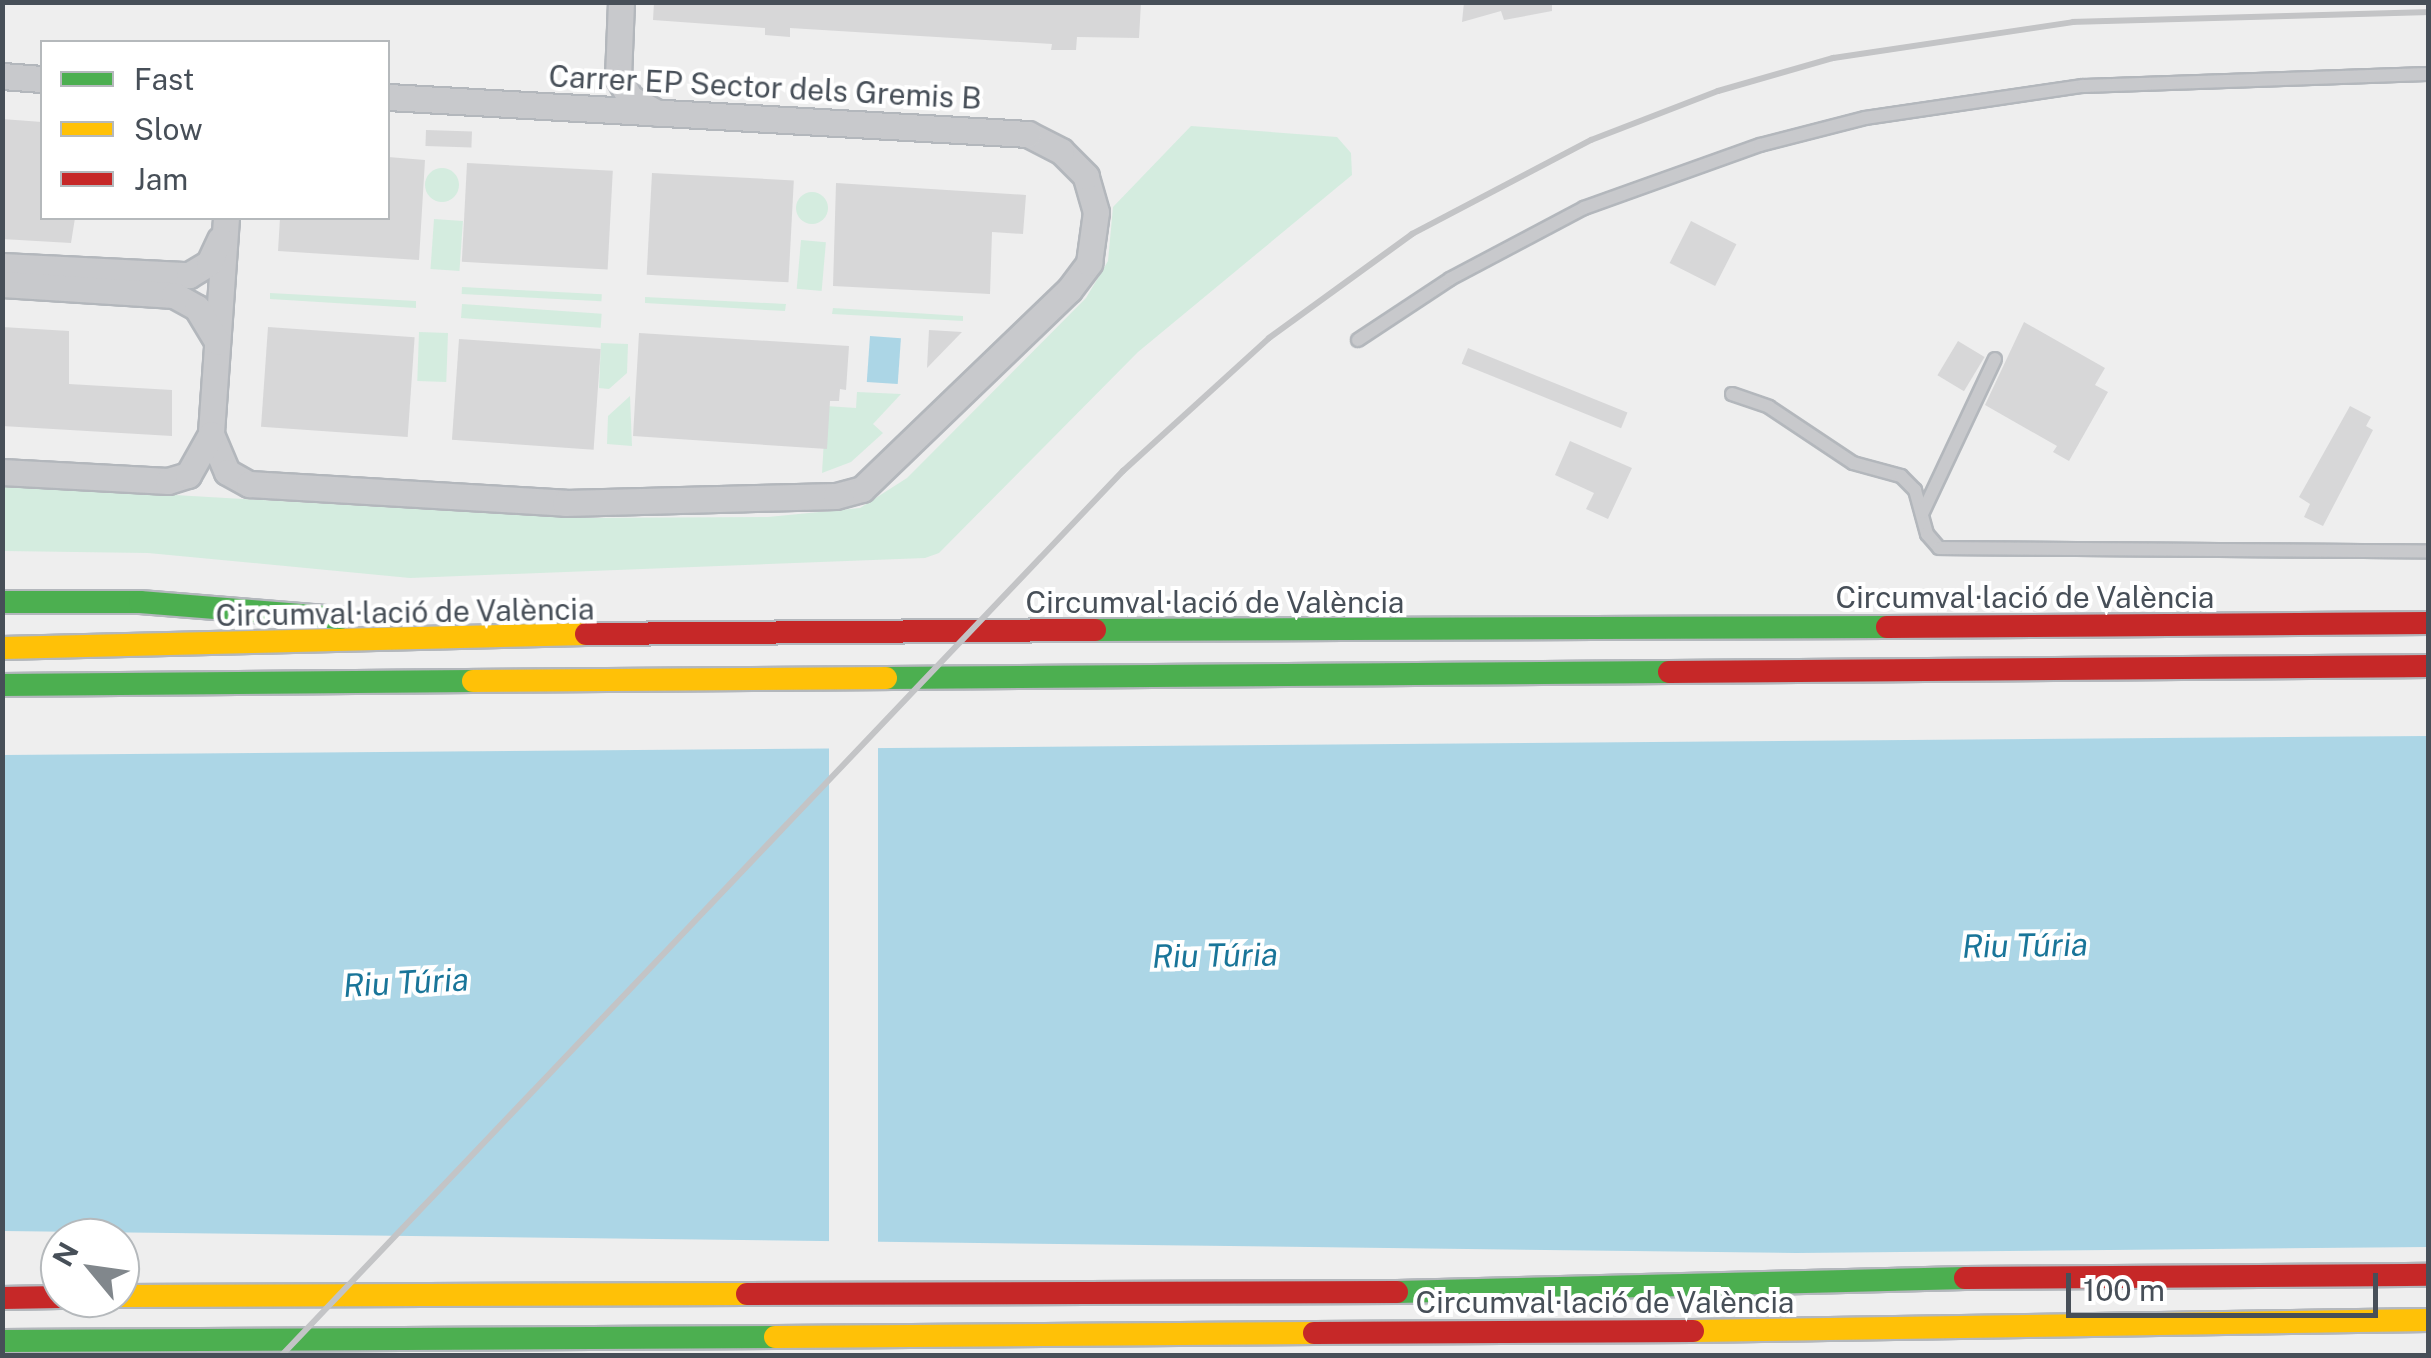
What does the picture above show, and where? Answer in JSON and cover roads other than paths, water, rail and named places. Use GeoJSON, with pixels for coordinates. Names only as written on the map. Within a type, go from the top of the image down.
{"type":"FeatureCollection","features":[{"type":"Feature","properties":{"kind":"highway"},"geometry":{"type":"LineString","coordinates":[[2,602],[140,602],[384,622],[664,620],[706,630]]}},
{"type":"Feature","properties":{"kind":"highway","name":"Circumval·lació de València"},"geometry":{"type":"LineString","coordinates":[[2,648],[665,637],[706,630],[2428,623]]}},
{"type":"Feature","properties":{"kind":"highway"},"geometry":{"type":"LineString","coordinates":[[2,686],[2428,666]]}},
{"type":"Feature","properties":{"kind":"highway","name":"Circumval·lació de València"},"geometry":{"type":"LineString","coordinates":[[140,1296],[1366,1293],[1778,1280],[2428,1275]]}},
{"type":"Feature","properties":{"kind":"highway"},"geometry":{"type":"LineString","coordinates":[[1366,1293],[1421,1303],[2118,1322]]}},
{"type":"Feature","properties":{"kind":"highway"},"geometry":{"type":"LineString","coordinates":[[2,1298],[40,1297]]}},
{"type":"Feature","properties":{"kind":"highway","name":"Circumval·lació de València"},"geometry":{"type":"LineString","coordinates":[[2,1342],[2057,1329],[2118,1322],[2428,1320]]}},
{"type":"Feature","properties":{"kind":"street"},"geometry":{"type":"LineString","coordinates":[[550,106],[595,98],[616,64],[622,2]]}},
{"type":"Feature","properties":{"kind":"street"},"geometry":{"type":"LineString","coordinates":[[616,64],[630,98],[661,116]]}},
{"type":"Feature","properties":{"kind":"street"},"geometry":{"type":"LineString","coordinates":[[2,76],[40,79]]}},
{"type":"Feature","properties":{"kind":"street","name":"Carrer EP Sector dels Gremis B"},"geometry":{"type":"LineString","coordinates":[[211,434],[217,459],[249,484],[566,502],[838,496],[879,478],[1069,290],[1089,262],[1096,212],[1086,176],[1061,152],[1028,134],[661,116],[390,97]]}},
{"type":"Feature","properties":{"kind":"street"},"geometry":{"type":"LineString","coordinates":[[2,266],[188,275],[209,263],[225,220]]}},
{"type":"Feature","properties":{"kind":"street"},"geometry":{"type":"LineString","coordinates":[[2,472],[168,481],[188,475],[211,434],[226,220]]}},
{"type":"Feature","properties":{"kind":"street"},"geometry":{"type":"LineString","coordinates":[[2,284],[174,295],[197,308],[218,341]]}},
{"type":"Feature","properties":{"kind":"street"},"geometry":{"type":"LineString","coordinates":[[2,300],[197,308]]}},
{"type":"Feature","properties":{"kind":"lane"},"geometry":{"type":"LineString","coordinates":[[1358,340],[1450,279],[1584,208],[1760,145],[1865,118],[2083,86],[2428,74]]}},
{"type":"Feature","properties":{"kind":"lane"},"geometry":{"type":"LineString","coordinates":[[1922,512],[1995,360]]}},
{"type":"Feature","properties":{"kind":"lane"},"geometry":{"type":"LineString","coordinates":[[1732,394],[1769,407],[1853,463],[1900,476],[1915,490],[1927,534],[1939,548],[2428,551]]}},
{"type":"Feature","properties":{"kind":"water"},"geometry":{"type":"Polygon","coordinates":[[[870,336],[901,338],[898,384],[867,382],[870,336]]]}},
{"type":"Feature","properties":{"kind":"water","name":"Riu Túria"},"geometry":{"type":"Polygon","coordinates":[[[2428,736],[2428,1247],[1796,1253],[140,1233],[140,1218],[40,1218],[40,1231],[3,1231],[3,755],[2428,736]]]}},
{"type":"Feature","properties":{"kind":"railway"},"geometry":{"type":"LineString","coordinates":[[281,1356],[1123,471],[1269,338],[1412,234],[1591,140],[1718,91],[1833,58],[2073,22],[2428,12]]}}]}
